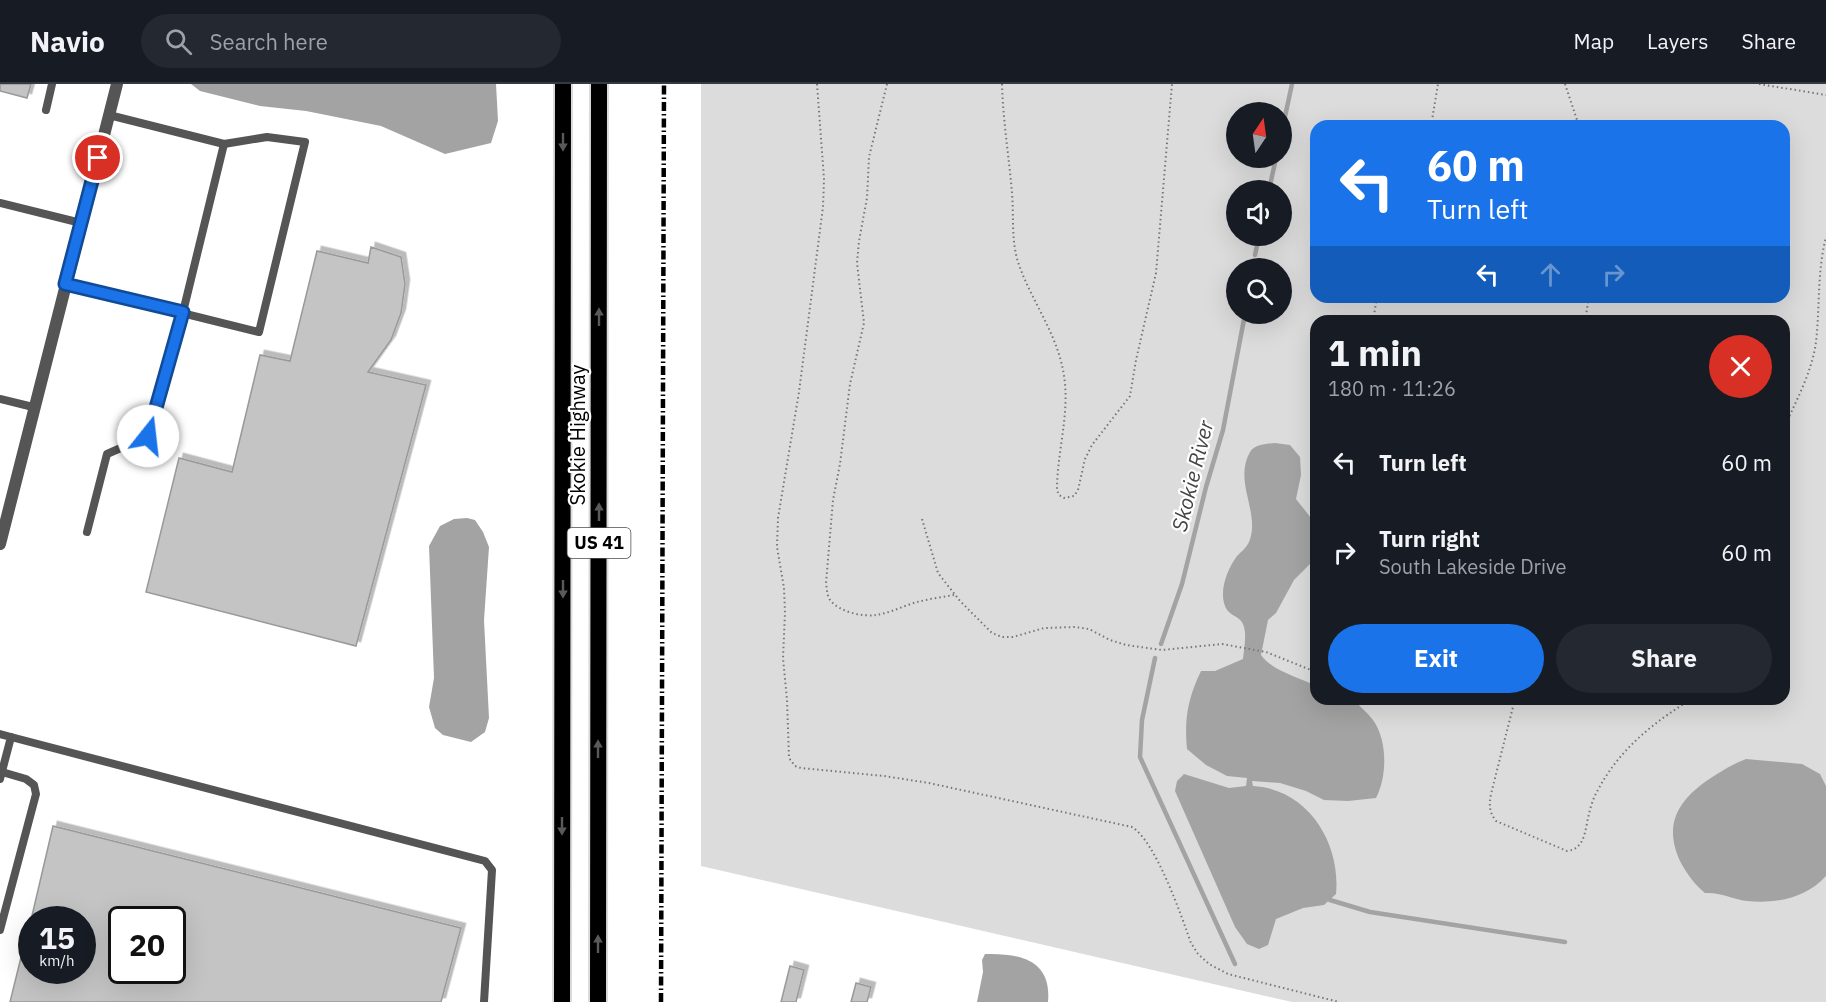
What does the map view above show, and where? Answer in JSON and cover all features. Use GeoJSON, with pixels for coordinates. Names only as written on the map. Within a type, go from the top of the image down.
{"type":"FeatureCollection","features":[{"type":"Feature","properties":{"kind":"highway","name":"Skokie Highway"},"geometry":{"type":"LineString","coordinates":[[562,1002],[563,84]]}},
{"type":"Feature","properties":{"kind":"highway","name":"Skokie Highway"},"geometry":{"type":"LineString","coordinates":[[598,1002],[599,84]]}},
{"type":"Feature","properties":{"kind":"street"},"geometry":{"type":"LineString","coordinates":[[0,544],[117,84]]}},
{"type":"Feature","properties":{"kind":"lane"},"geometry":{"type":"LineString","coordinates":[[46,110],[52,84]]}},
{"type":"Feature","properties":{"kind":"lane"},"geometry":{"type":"LineString","coordinates":[[65,284],[259,332],[305,142],[267,137],[224,144],[109,114]]}},
{"type":"Feature","properties":{"kind":"lane"},"geometry":{"type":"LineString","coordinates":[[87,532],[107,454],[148,436],[183,312],[224,144]]}},
{"type":"Feature","properties":{"kind":"lane"},"geometry":{"type":"LineString","coordinates":[[0,203],[81,223]]}},
{"type":"Feature","properties":{"kind":"lane"},"geometry":{"type":"LineString","coordinates":[[0,399],[33,407]]}},
{"type":"Feature","properties":{"kind":"lane"},"geometry":{"type":"LineString","coordinates":[[0,734],[485,861],[492,870],[484,1002]]}},
{"type":"Feature","properties":{"kind":"lane"},"geometry":{"type":"LineString","coordinates":[[0,930],[36,794],[34,785],[26,779],[1,776],[11,737]]}},
{"type":"Feature","properties":{"kind":"path"},"geometry":{"type":"LineString","coordinates":[[817,84],[824,179],[823,207],[801,381],[778,518],[777,548],[785,605],[783,658],[789,758],[795,766],[801,768],[929,783],[1132,826],[1140,831],[1151,847],[1191,943],[1198,954],[1209,964],[1237,977],[1339,1002]]}},
{"type":"Feature","properties":{"kind":"path"},"geometry":{"type":"LineString","coordinates":[[886,84],[869,157],[867,198],[859,241],[857,262],[864,323],[850,384],[833,500],[827,594],[837,606],[868,616],[916,602],[954,595]]}},
{"type":"Feature","properties":{"kind":"path"},"geometry":{"type":"LineString","coordinates":[[1002,84],[1014,245],[1026,285],[1054,339],[1062,360],[1065,396],[1057,490],[1059,495],[1069,498],[1074,496],[1077,490],[1085,459],[1092,445],[1131,396],[1136,360],[1156,273],[1172,84]]}},
{"type":"Feature","properties":{"kind":"path"},"geometry":{"type":"LineString","coordinates":[[1432,120],[1438,84]]}},
{"type":"Feature","properties":{"kind":"path"},"geometry":{"type":"LineString","coordinates":[[1565,84],[1577,120]]}},
{"type":"Feature","properties":{"kind":"path"},"geometry":{"type":"LineString","coordinates":[[1759,84],[1826,95]]}},
{"type":"Feature","properties":{"kind":"path"},"geometry":{"type":"LineString","coordinates":[[1790,415],[1813,359],[1820,274],[1826,237]]}},
{"type":"Feature","properties":{"kind":"path"},"geometry":{"type":"LineString","coordinates":[[922,519],[932,561],[938,573],[954,595],[992,633],[1002,637],[1013,637],[1044,628],[1061,626],[1089,629],[1110,640],[1162,650],[1210,645],[1239,647],[1266,652],[1310,670]]}},
{"type":"Feature","properties":{"kind":"path"},"geometry":{"type":"LineString","coordinates":[[1513,705],[1491,794],[1492,816],[1496,821],[1571,851],[1581,844],[1595,796],[1606,774],[1624,752],[1665,715],[1682,705]]}},
{"type":"Feature","properties":{"kind":"shaded area"},"geometry":{"type":"Polygon","coordinates":[[[191,84],[496,84],[498,121],[491,143],[445,154],[381,126],[306,111],[260,106],[200,91],[191,84]]]}},
{"type":"Feature","properties":{"kind":"shaded area"},"geometry":{"type":"Polygon","coordinates":[[[701,84],[1826,84],[1826,1002],[1292,1002],[701,866],[701,84]]]}},
{"type":"Feature","properties":{"kind":"shaded area"},"geometry":{"type":"Polygon","coordinates":[[[1275,443],[1290,445],[1300,457],[1301,475],[1296,499],[1310,517],[1310,564],[1294,580],[1276,613],[1268,620],[1261,655],[1278,669],[1310,683],[1310,705],[1359,705],[1371,717],[1378,729],[1383,748],[1384,770],[1376,798],[1348,801],[1324,800],[1306,791],[1280,783],[1252,781],[1253,786],[1273,789],[1290,797],[1305,808],[1317,822],[1326,838],[1333,856],[1336,875],[1336,894],[1324,905],[1303,908],[1276,919],[1268,945],[1259,949],[1247,944],[1235,927],[1175,791],[1177,781],[1184,774],[1229,788],[1246,786],[1247,778],[1227,776],[1206,765],[1187,749],[1186,728],[1190,700],[1201,671],[1215,671],[1243,659],[1244,627],[1239,619],[1228,612],[1225,607],[1224,585],[1234,561],[1248,544],[1252,531],[1244,475],[1250,452],[1261,445],[1275,443]]]}},
{"type":"Feature","properties":{"kind":"shaded area"},"geometry":{"type":"Polygon","coordinates":[[[454,519],[475,520],[489,547],[484,620],[489,718],[485,732],[471,742],[443,735],[435,728],[429,707],[434,678],[429,546],[440,526],[454,519]]]}},
{"type":"Feature","properties":{"kind":"shaded area"},"geometry":{"type":"Polygon","coordinates":[[[1746,759],[1802,764],[1820,774],[1826,786],[1826,876],[1809,890],[1790,898],[1758,902],[1705,893],[1685,870],[1675,846],[1674,821],[1685,800],[1705,782],[1746,759]]]}},
{"type":"Feature","properties":{"kind":"shaded area"},"geometry":{"type":"Polygon","coordinates":[[[985,954],[1010,955],[1031,962],[1039,968],[1048,988],[1048,1002],[977,1002],[983,972],[982,960],[985,954]]]}},
{"type":"Feature","properties":{"kind":"building"},"geometry":{"type":"Polygon","coordinates":[[[0,84],[31,84],[27,98],[0,91],[0,84]]]}},
{"type":"Feature","properties":{"kind":"building"},"geometry":{"type":"Polygon","coordinates":[[[371,247],[401,257],[405,284],[401,313],[391,340],[368,372],[426,385],[356,646],[146,592],[179,458],[232,472],[260,355],[290,361],[317,251],[368,263],[371,247]]]}},
{"type":"Feature","properties":{"kind":"building"},"geometry":{"type":"Polygon","coordinates":[[[53,826],[461,928],[441,1002],[10,1002],[18,970],[18,984],[96,984],[96,906],[34,906],[53,826]]]}},
{"type":"Feature","properties":{"kind":"building"},"geometry":{"type":"Polygon","coordinates":[[[790,966],[804,970],[796,1002],[781,1002],[790,966]]]}},
{"type":"Feature","properties":{"kind":"building"},"geometry":{"type":"Polygon","coordinates":[[[856,983],[871,987],[867,1002],[851,1002],[856,983]]]}},
{"type":"Feature","properties":{"kind":"waterway","name":"Skokie River"},"geometry":{"type":"LineString","coordinates":[[1288,102],[1292,84]]}},
{"type":"Feature","properties":{"kind":"waterway","name":"Skokie River"},"geometry":{"type":"LineString","coordinates":[[1271,180],[1274,168]]}},
{"type":"Feature","properties":{"kind":"waterway","name":"Skokie River"},"geometry":{"type":"LineString","coordinates":[[1255,255],[1257,246]]}},
{"type":"Feature","properties":{"kind":"waterway","name":"Skokie River"},"geometry":{"type":"LineString","coordinates":[[1161,644],[1182,584],[1223,430],[1243,324]]}},
{"type":"Feature","properties":{"kind":"waterway","name":"Skokie River"},"geometry":{"type":"LineString","coordinates":[[1155,658],[1142,720],[1140,757],[1235,964]]}},
{"type":"Feature","properties":{"kind":"waterway"},"geometry":{"type":"LineString","coordinates":[[1330,900],[1370,912],[1565,942]]}},
{"type":"Feature","properties":{"kind":"railway"},"geometry":{"type":"LineString","coordinates":[[661,1002],[664,84]]}},
{"type":"Feature","properties":{"kind":"route"},"geometry":{"type":"LineString","coordinates":[[98,158],[65,284],[183,312],[148,436]]}}]}
